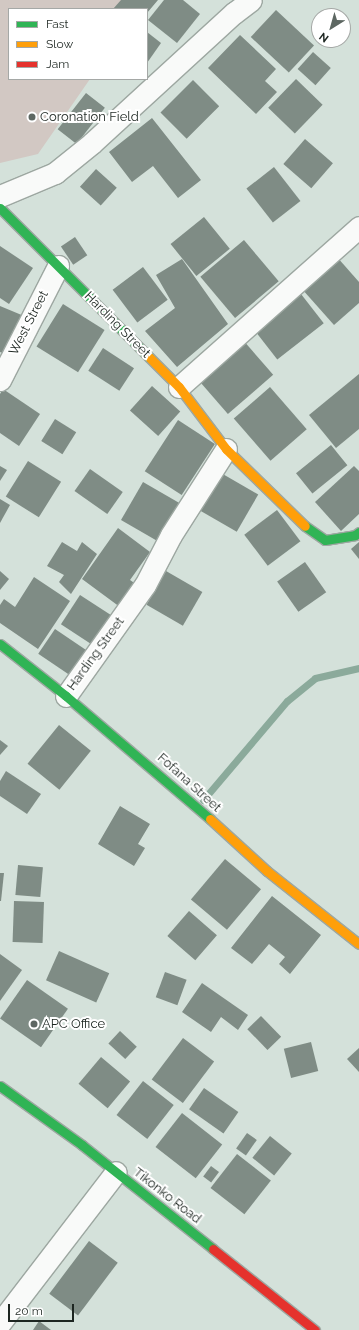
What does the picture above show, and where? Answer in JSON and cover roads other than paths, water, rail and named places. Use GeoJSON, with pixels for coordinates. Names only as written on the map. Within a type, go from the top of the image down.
{"type":"FeatureCollection","features":[{"type":"Feature","properties":{"kind":"street"},"geometry":{"type":"LineString","coordinates":[[0,196],[54,173],[92,143],[234,13],[251,0]]}},
{"type":"Feature","properties":{"kind":"street","name":"Harding Street"},"geometry":{"type":"LineString","coordinates":[[0,208],[179,387],[226,449],[301,524],[324,540],[355,535],[359,532]]}},
{"type":"Feature","properties":{"kind":"street"},"geometry":{"type":"LineString","coordinates":[[179,387],[359,227]]}},
{"type":"Feature","properties":{"kind":"street","name":"West Street"},"geometry":{"type":"LineString","coordinates":[[0,380],[58,266]]}},
{"type":"Feature","properties":{"kind":"street","name":"Harding Street"},"geometry":{"type":"LineString","coordinates":[[66,696],[145,585],[171,535],[226,449]]}},
{"type":"Feature","properties":{"kind":"street","name":"Fofana Street"},"geometry":{"type":"LineString","coordinates":[[0,644],[66,696],[168,782],[267,871],[359,944]]}},
{"type":"Feature","properties":{"kind":"street","name":"Tikonko Road"},"geometry":{"type":"LineString","coordinates":[[0,1086],[116,1172],[315,1330]]}},
{"type":"Feature","properties":{"kind":"street"},"geometry":{"type":"LineString","coordinates":[[0,1324],[116,1172]]}},
{"type":"Feature","properties":{"kind":"waterway"},"geometry":{"type":"LineString","coordinates":[[203,800],[287,701],[315,678],[359,668]]}},
{"type":"Feature","properties":{"kind":"place","name":"Coronation Field"},"geometry":{"type":"Point","coordinates":[32,117]}},
{"type":"Feature","properties":{"kind":"place","name":"APC Office"},"geometry":{"type":"Point","coordinates":[34,1024]}}]}
